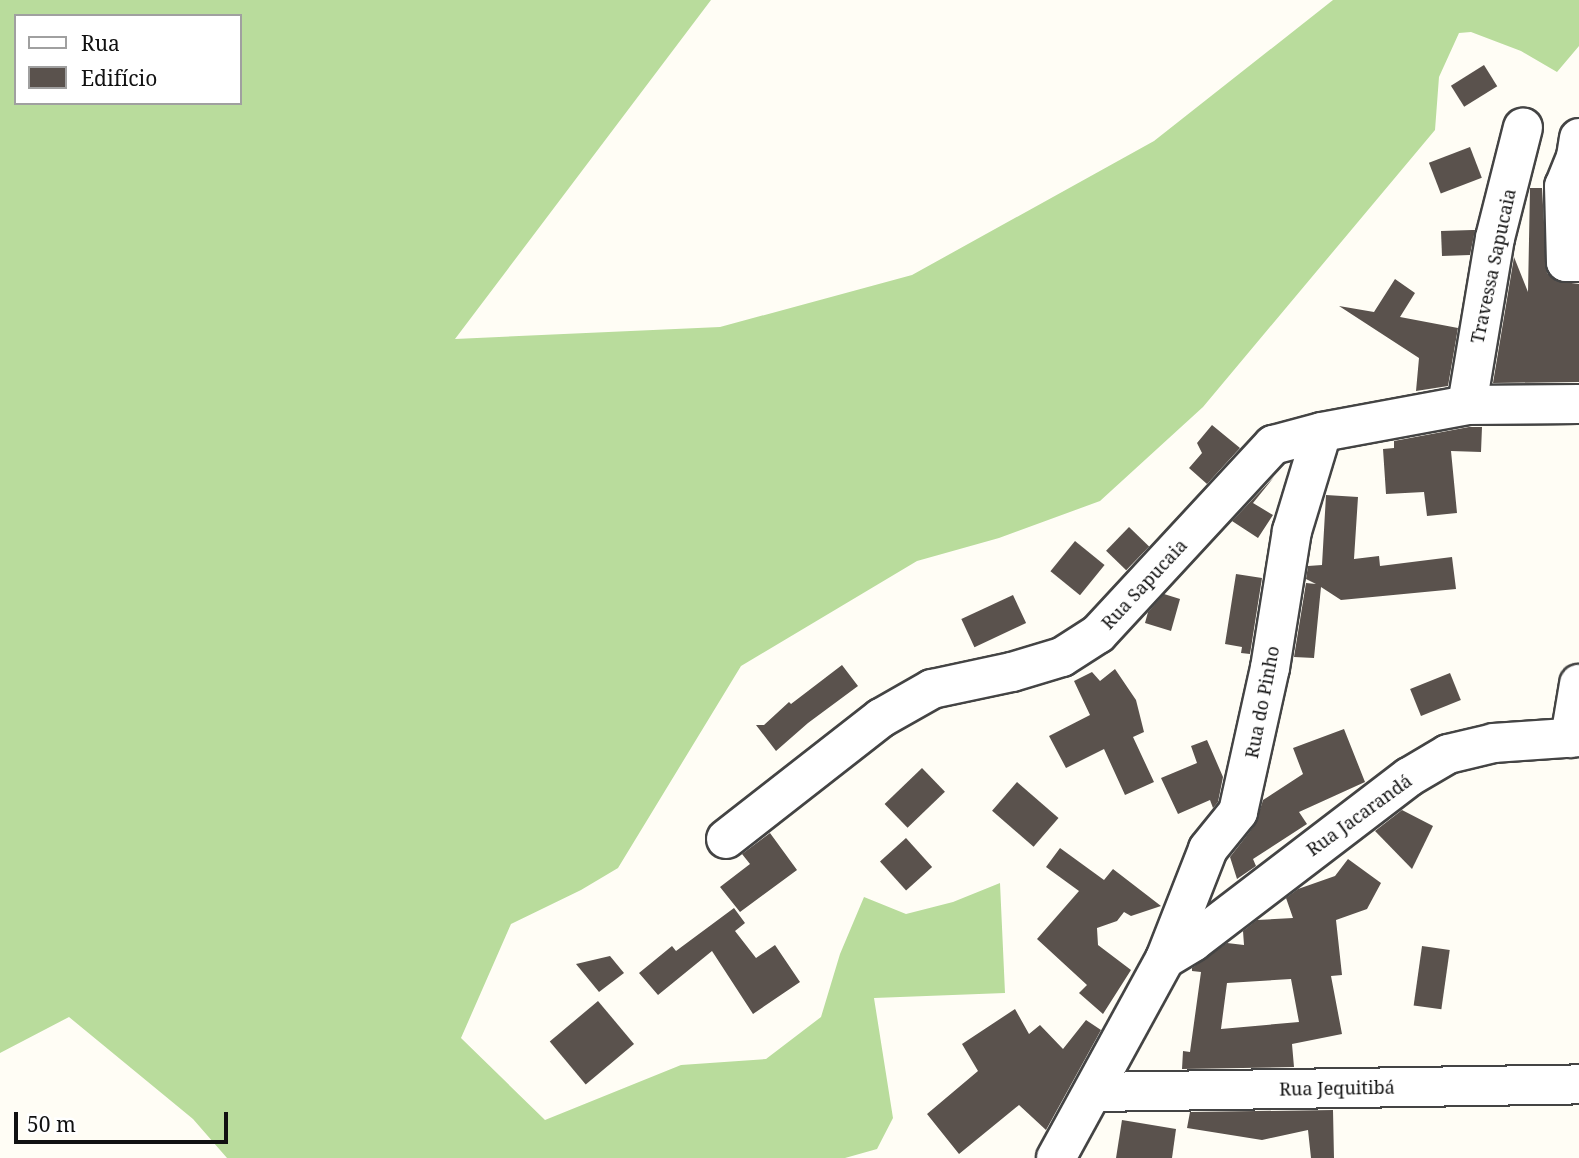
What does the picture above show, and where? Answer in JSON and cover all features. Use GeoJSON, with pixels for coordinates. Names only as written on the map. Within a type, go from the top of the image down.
{"type":"FeatureCollection","features":[{"type":"Feature","properties":{"kind":"street","name":"Travessa Sapucaia"},"geometry":{"type":"LineString","coordinates":[[1467,405],[1493,249],[1523,127]]}},
{"type":"Feature","properties":{"kind":"street"},"geometry":{"type":"LineString","coordinates":[[1579,138],[1576,157],[1564,186],[1566,262],[1579,262]]}},
{"type":"Feature","properties":{"kind":"street","name":"Rua Sapucaia"},"geometry":{"type":"LineString","coordinates":[[726,839],[881,718],[932,688],[1012,672],[1062,657],[1098,634],[1273,445],[1322,432],[1467,405],[1579,404]]}},
{"type":"Feature","properties":{"kind":"street","name":"Rua do Pinho"},"geometry":{"type":"LineString","coordinates":[[1056,1158],[1165,959],[1208,849],[1238,811],[1270,668],[1292,531],[1322,432]]}},
{"type":"Feature","properties":{"kind":"street"},"geometry":{"type":"LineString","coordinates":[[1575,737],[1579,684]]}},
{"type":"Feature","properties":{"kind":"street","name":"Rua Jacarandá"},"geometry":{"type":"LineString","coordinates":[[1165,959],[1193,942],[1398,785],[1448,754],[1494,743],[1575,737]]}},
{"type":"Feature","properties":{"kind":"street","name":"Rua Jequitibá"},"geometry":{"type":"LineString","coordinates":[[1094,1092],[1579,1084]]}},
{"type":"Feature","properties":{"kind":"green space"},"geometry":{"type":"Polygon","coordinates":[[[0,0],[711,0],[455,339],[720,327],[912,275],[1154,141],[1333,0],[1579,0],[1579,46],[1557,72],[1521,51],[1471,32],[1459,33],[1439,77],[1435,130],[1203,407],[1100,501],[999,538],[917,561],[741,666],[618,868],[581,890],[511,924],[461,1038],[545,1120],[681,1065],[766,1059],[821,1017],[840,954],[864,897],[906,914],[953,902],[1000,883],[1005,993],[874,998],[893,1118],[877,1149],[845,1158],[227,1158],[193,1119],[69,1017],[0,1053],[0,0]]]}},
{"type":"Feature","properties":{"kind":"building"},"geometry":{"type":"Polygon","coordinates":[[[1484,65],[1497,86],[1464,107],[1451,86],[1484,65]]]}},
{"type":"Feature","properties":{"kind":"building"},"geometry":{"type":"Polygon","coordinates":[[[1470,147],[1482,178],[1441,194],[1429,163],[1470,147]]]}},
{"type":"Feature","properties":{"kind":"building"},"geometry":{"type":"Polygon","coordinates":[[[1530,188],[1542,188],[1547,273],[1556,281],[1579,284],[1579,382],[1493,383],[1514,257],[1528,292],[1530,188]]]}},
{"type":"Feature","properties":{"kind":"building"},"geometry":{"type":"Polygon","coordinates":[[[1475,230],[1470,255],[1442,256],[1441,231],[1475,230]]]}},
{"type":"Feature","properties":{"kind":"building"},"geometry":{"type":"Polygon","coordinates":[[[1395,279],[1415,293],[1400,317],[1458,328],[1448,386],[1416,391],[1419,358],[1339,306],[1374,312],[1395,279]]]}},
{"type":"Feature","properties":{"kind":"building"},"geometry":{"type":"Polygon","coordinates":[[[1212,425],[1240,448],[1207,484],[1189,468],[1202,453],[1197,443],[1212,425]]]}},
{"type":"Feature","properties":{"kind":"building"},"geometry":{"type":"Polygon","coordinates":[[[1482,427],[1481,452],[1451,451],[1457,513],[1427,516],[1424,492],[1386,494],[1383,449],[1394,448],[1394,441],[1482,427]]]}},
{"type":"Feature","properties":{"kind":"building"},"geometry":{"type":"Polygon","coordinates":[[[1274,477],[1253,503],[1273,515],[1258,538],[1232,521],[1274,477]]]}},
{"type":"Feature","properties":{"kind":"building"},"geometry":{"type":"Polygon","coordinates":[[[1326,495],[1358,497],[1354,559],[1379,556],[1380,566],[1452,557],[1456,589],[1341,600],[1321,587],[1314,658],[1294,657],[1306,583],[1316,584],[1306,579],[1308,566],[1322,565],[1326,495]]]}},
{"type":"Feature","properties":{"kind":"building"},"geometry":{"type":"Polygon","coordinates":[[[1129,527],[1149,546],[1126,570],[1106,551],[1129,527]]]}},
{"type":"Feature","properties":{"kind":"building"},"geometry":{"type":"Polygon","coordinates":[[[1075,541],[1105,565],[1080,595],[1050,571],[1075,541]]]}},
{"type":"Feature","properties":{"kind":"building"},"geometry":{"type":"Polygon","coordinates":[[[1236,574],[1262,578],[1250,654],[1241,653],[1242,647],[1225,644],[1236,574]]]}},
{"type":"Feature","properties":{"kind":"building"},"geometry":{"type":"Polygon","coordinates":[[[1164,594],[1180,599],[1171,631],[1145,623],[1148,612],[1164,594]]]}},
{"type":"Feature","properties":{"kind":"building"},"geometry":{"type":"Polygon","coordinates":[[[1013,595],[1026,623],[974,647],[961,619],[1013,595]]]}},
{"type":"Feature","properties":{"kind":"building"},"geometry":{"type":"Polygon","coordinates":[[[842,665],[858,686],[776,751],[756,725],[764,725],[789,702],[791,704],[842,665]]]}},
{"type":"Feature","properties":{"kind":"building"},"geometry":{"type":"Polygon","coordinates":[[[1115,669],[1136,700],[1144,732],[1133,737],[1154,782],[1125,795],[1104,749],[1066,768],[1049,736],[1090,715],[1074,681],[1092,672],[1100,681],[1115,669]]]}},
{"type":"Feature","properties":{"kind":"building"},"geometry":{"type":"Polygon","coordinates":[[[1450,673],[1461,700],[1421,716],[1410,689],[1450,673]]]}},
{"type":"Feature","properties":{"kind":"building"},"geometry":{"type":"Polygon","coordinates":[[[1344,729],[1365,782],[1299,812],[1307,824],[1253,859],[1256,866],[1237,879],[1230,857],[1255,825],[1263,800],[1303,774],[1293,748],[1344,729]]]}},
{"type":"Feature","properties":{"kind":"building"},"geometry":{"type":"Polygon","coordinates":[[[1207,740],[1223,777],[1218,802],[1213,808],[1210,800],[1178,814],[1161,778],[1197,763],[1191,746],[1207,740]]]}},
{"type":"Feature","properties":{"kind":"building"},"geometry":{"type":"Polygon","coordinates":[[[922,768],[945,792],[908,828],[885,804],[922,768]]]}},
{"type":"Feature","properties":{"kind":"building"},"geometry":{"type":"Polygon","coordinates":[[[1017,782],[1059,818],[1034,847],[992,811],[1017,782]]]}},
{"type":"Feature","properties":{"kind":"building"},"geometry":{"type":"Polygon","coordinates":[[[1402,810],[1433,826],[1412,869],[1375,831],[1402,810]]]}},
{"type":"Feature","properties":{"kind":"building"},"geometry":{"type":"Polygon","coordinates":[[[770,833],[797,870],[740,912],[720,887],[750,864],[742,854],[770,833]]]}},
{"type":"Feature","properties":{"kind":"building"},"geometry":{"type":"Polygon","coordinates":[[[906,838],[932,867],[906,890],[880,861],[906,838]]]}},
{"type":"Feature","properties":{"kind":"building"},"geometry":{"type":"Polygon","coordinates":[[[1060,848],[1104,880],[1113,869],[1161,906],[1131,916],[1124,912],[1117,921],[1097,928],[1098,945],[1131,970],[1103,1014],[1079,993],[1087,985],[1037,939],[1079,891],[1046,867],[1060,848]]]}},
{"type":"Feature","properties":{"kind":"building"},"geometry":{"type":"Polygon","coordinates":[[[1348,859],[1381,883],[1367,909],[1336,920],[1342,975],[1331,976],[1342,1034],[1292,1044],[1294,1067],[1182,1069],[1183,1051],[1190,1052],[1201,972],[1192,971],[1192,968],[1227,943],[1244,945],[1243,931],[1257,920],[1293,918],[1286,898],[1298,889],[1335,876],[1348,859]],[[1291,979],[1227,983],[1221,1029],[1299,1022],[1291,979]]]}},
{"type":"Feature","properties":{"kind":"building"},"geometry":{"type":"Polygon","coordinates":[[[734,908],[745,923],[735,931],[756,958],[775,945],[800,982],[753,1014],[712,951],[658,995],[639,973],[672,946],[676,951],[734,908]]]}},
{"type":"Feature","properties":{"kind":"building"},"geometry":{"type":"Polygon","coordinates":[[[1422,946],[1450,950],[1441,1009],[1414,1005],[1422,946]]]}},
{"type":"Feature","properties":{"kind":"building"},"geometry":{"type":"Polygon","coordinates":[[[610,956],[624,973],[599,992],[576,964],[610,956]]]}},
{"type":"Feature","properties":{"kind":"building"},"geometry":{"type":"Polygon","coordinates":[[[598,1001],[634,1044],[586,1084],[550,1041],[598,1001]]]}},
{"type":"Feature","properties":{"kind":"building"},"geometry":{"type":"Polygon","coordinates":[[[1015,1009],[1029,1034],[1040,1025],[1063,1049],[1086,1020],[1101,1030],[1046,1130],[1019,1105],[959,1154],[927,1114],[978,1071],[962,1044],[1015,1009]]]}},
{"type":"Feature","properties":{"kind":"building"},"geometry":{"type":"Polygon","coordinates":[[[1333,1110],[1334,1158],[1311,1158],[1308,1130],[1262,1140],[1187,1128],[1190,1112],[1333,1110]]]}},
{"type":"Feature","properties":{"kind":"building"},"geometry":{"type":"Polygon","coordinates":[[[1122,1120],[1176,1129],[1172,1158],[1116,1158],[1122,1120]]]}}]}
